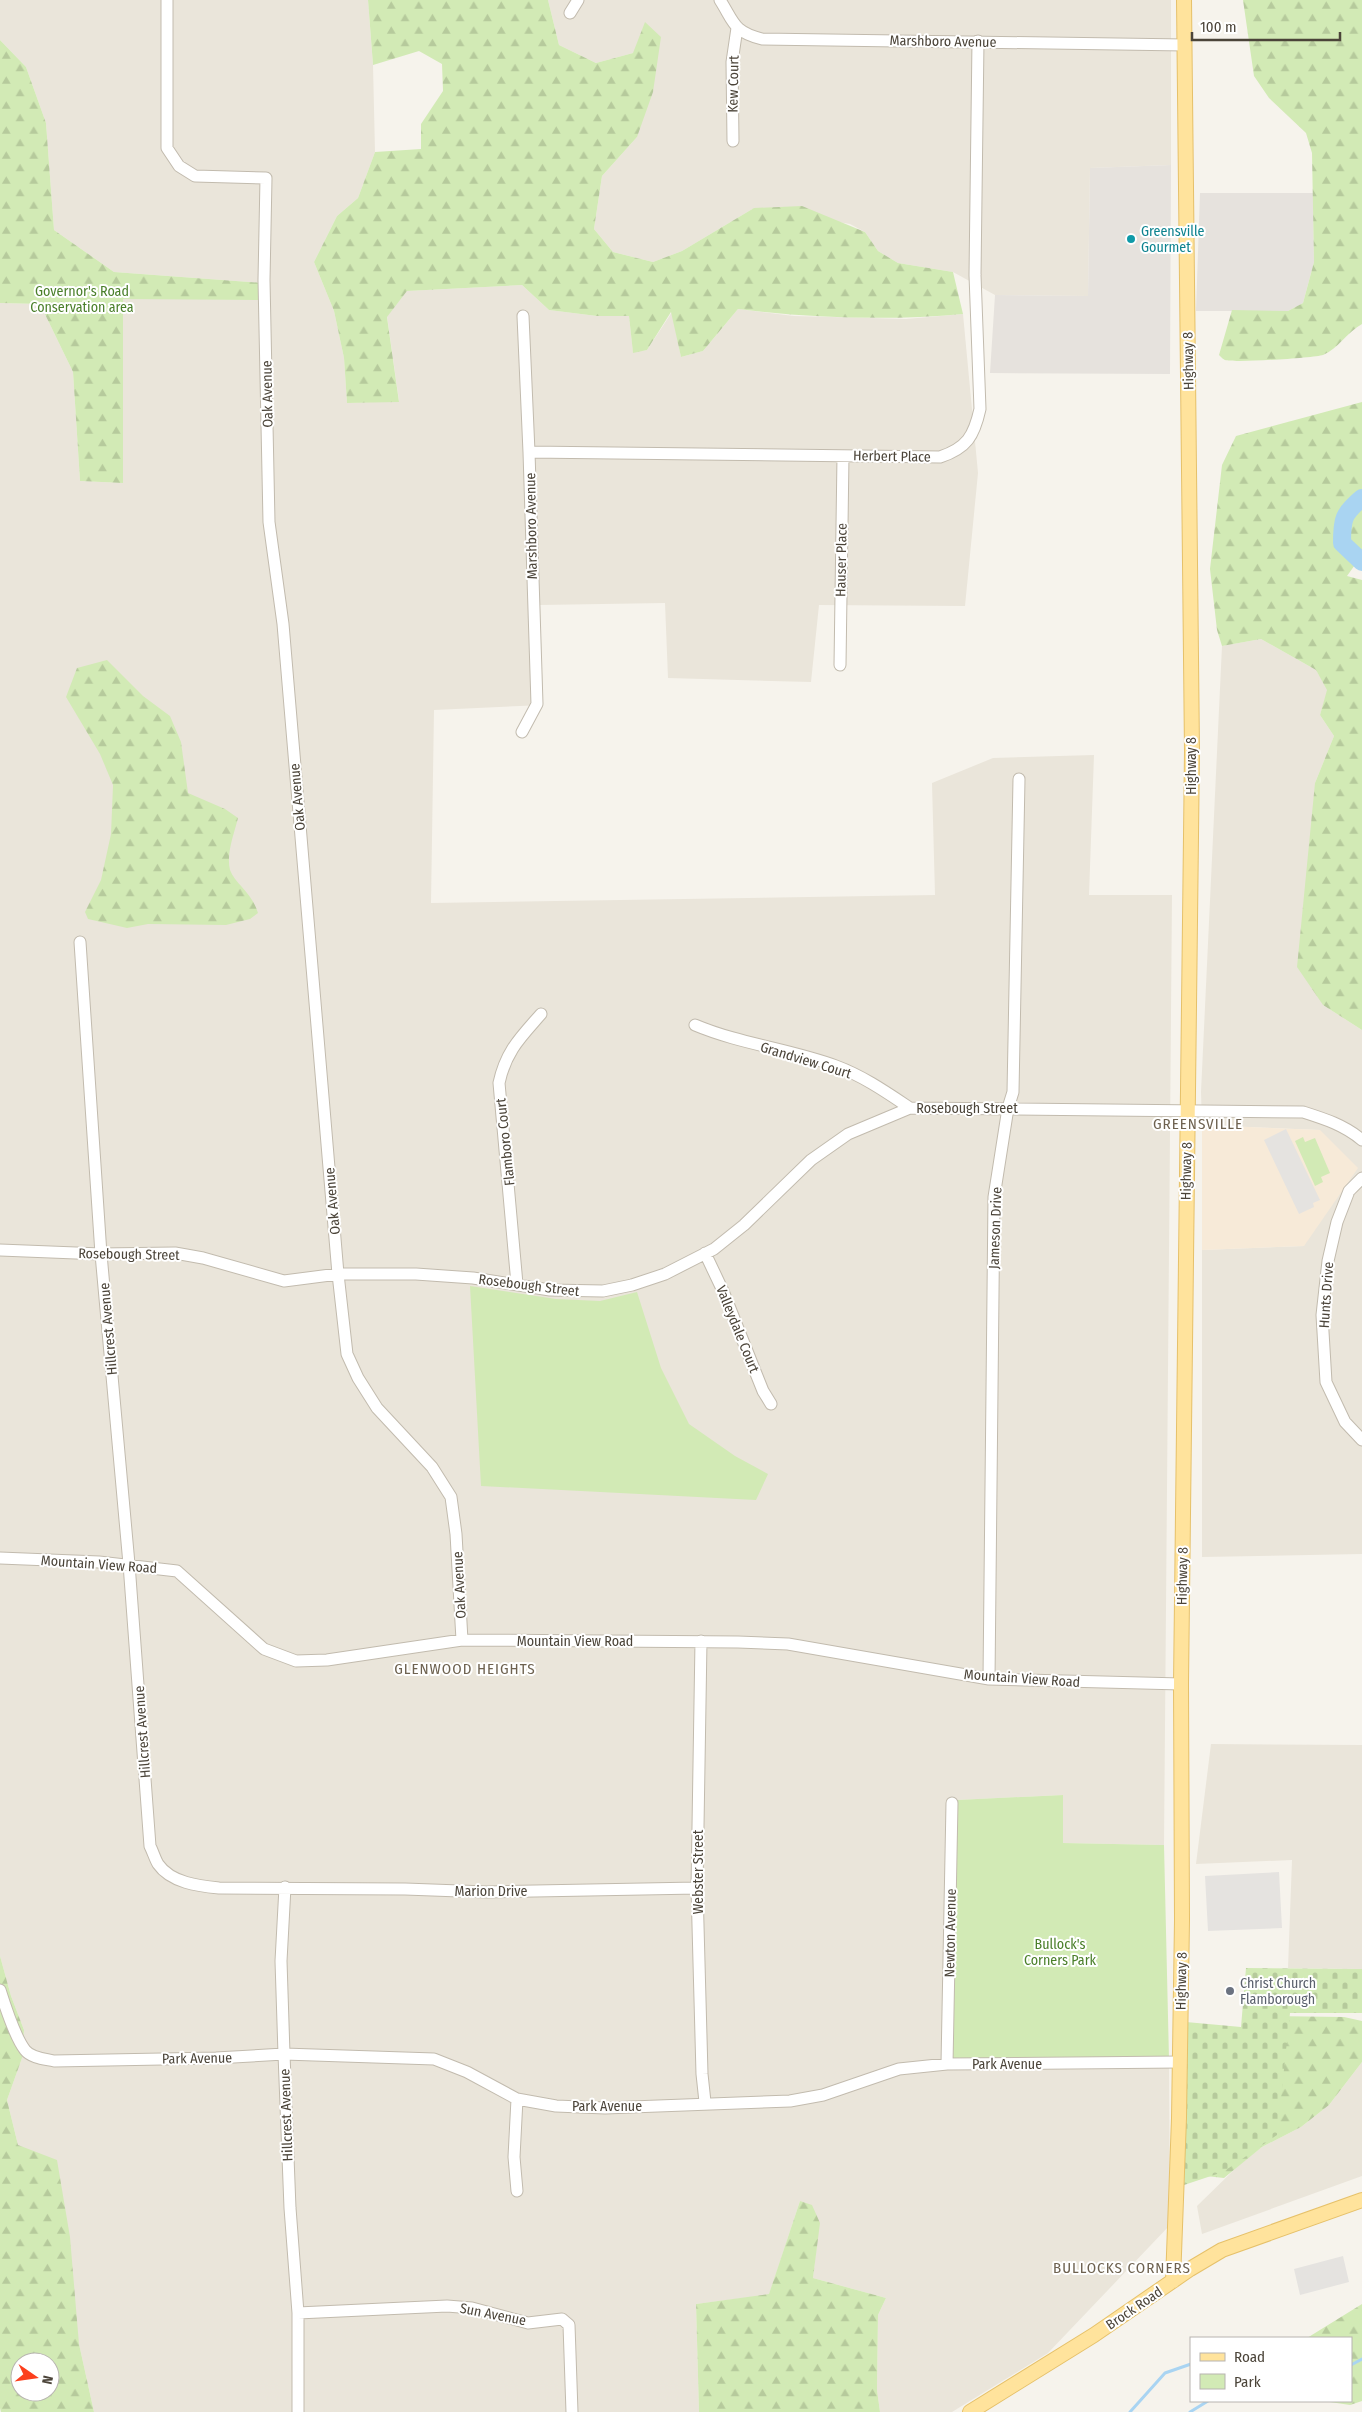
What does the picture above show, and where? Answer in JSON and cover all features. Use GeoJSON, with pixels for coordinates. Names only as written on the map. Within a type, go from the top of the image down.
{"type":"FeatureCollection","features":[{"type":"Feature","properties":{"kind":"main road","name":"Highway 8"},"geometry":{"type":"LineString","coordinates":[[1173,2281],[1180,2062],[1186,1111],[1192,751],[1184,0]]}},
{"type":"Feature","properties":{"kind":"main road","name":"Brock Road"},"geometry":{"type":"LineString","coordinates":[[970,2412],[1094,2335],[1222,2250],[1362,2200]]}},
{"type":"Feature","properties":{"kind":"street","name":"Oak Avenue"},"geometry":{"type":"LineString","coordinates":[[167,0],[167,148],[179,166],[194,176],[266,178],[264,280],[269,522],[283,624],[338,1274],[347,1354],[358,1378],[377,1408],[432,1467],[451,1497],[456,1534],[462,1640]]}},
{"type":"Feature","properties":{"kind":"street"},"geometry":{"type":"LineString","coordinates":[[570,13],[578,0]]}},
{"type":"Feature","properties":{"kind":"street"},"geometry":{"type":"LineString","coordinates":[[720,0],[729,19],[737,28]]}},
{"type":"Feature","properties":{"kind":"street","name":"Marshboro Avenue"},"geometry":{"type":"LineString","coordinates":[[737,28],[746,35],[762,39],[1185,45]]}},
{"type":"Feature","properties":{"kind":"street","name":"Kew Court"},"geometry":{"type":"LineString","coordinates":[[733,141],[732,62],[737,28]]}},
{"type":"Feature","properties":{"kind":"street","name":"Herbert Place"},"geometry":{"type":"LineString","coordinates":[[530,452],[940,457],[952,453],[967,443],[975,429],[980,409],[975,275],[978,41]]}},
{"type":"Feature","properties":{"kind":"street","name":"Marshboro Avenue"},"geometry":{"type":"LineString","coordinates":[[522,732],[537,704],[530,452],[523,316]]}},
{"type":"Feature","properties":{"kind":"street","name":"Hauser Place"},"geometry":{"type":"LineString","coordinates":[[840,665],[843,456]]}},
{"type":"Feature","properties":{"kind":"street","name":"Jameson Drive"},"geometry":{"type":"LineString","coordinates":[[989,1680],[994,1197],[1008,1108],[1013,1092],[1019,779]]}},
{"type":"Feature","properties":{"kind":"street","name":"Hillcrest Avenue"},"geometry":{"type":"LineString","coordinates":[[80,942],[101,1254],[129,1564],[150,1846],[158,1865],[173,1878],[198,1886],[219,1888],[285,1887],[282,1961],[284,2054],[290,2208],[298,2313],[298,2412]]}},
{"type":"Feature","properties":{"kind":"street","name":"Flamboro Court"},"geometry":{"type":"LineString","coordinates":[[517,1284],[499,1083],[503,1063],[541,1014]]}},
{"type":"Feature","properties":{"kind":"street","name":"Grandview Court"},"geometry":{"type":"LineString","coordinates":[[695,1025],[716,1034],[834,1066],[863,1077],[910,1108]]}},
{"type":"Feature","properties":{"kind":"street","name":"Rosebough Street"},"geometry":{"type":"LineString","coordinates":[[0,1250],[101,1254],[175,1253],[203,1258],[284,1281],[338,1274],[416,1274],[517,1284],[550,1290],[603,1291],[632,1285],[665,1274],[706,1253],[744,1225],[811,1160],[848,1134],[910,1108],[1303,1112],[1348,1128],[1362,1140]]}},
{"type":"Feature","properties":{"kind":"street","name":"Hunts Drive"},"geometry":{"type":"LineString","coordinates":[[1362,1178],[1349,1191],[1337,1222],[1328,1261],[1322,1315],[1326,1382],[1344,1422],[1362,1440]]}},
{"type":"Feature","properties":{"kind":"street","name":"Valleydale Court"},"geometry":{"type":"LineString","coordinates":[[706,1253],[763,1391],[771,1404]]}},
{"type":"Feature","properties":{"kind":"street","name":"Mountain View Road"},"geometry":{"type":"LineString","coordinates":[[0,1558],[129,1564],[177,1571],[201,1590],[264,1649],[296,1661],[327,1660],[462,1640],[701,1641],[788,1644],[989,1680],[1181,1684]]}},
{"type":"Feature","properties":{"kind":"street","name":"Webster Street"},"geometry":{"type":"LineString","coordinates":[[701,1641],[697,1888],[702,2074],[705,2102]]}},
{"type":"Feature","properties":{"kind":"street","name":"Newton Avenue"},"geometry":{"type":"LineString","coordinates":[[947,2064],[952,1803]]}},
{"type":"Feature","properties":{"kind":"street","name":"Marion Drive"},"geometry":{"type":"LineString","coordinates":[[285,1887],[487,1892],[697,1888]]}},
{"type":"Feature","properties":{"kind":"street","name":"Park Avenue"},"geometry":{"type":"LineString","coordinates":[[0,1990],[7,2012],[25,2051],[39,2058],[74,2060],[216,2058],[284,2054],[434,2059],[467,2072],[517,2099],[556,2106],[605,2108],[705,2102],[790,2101],[823,2095],[899,2069],[947,2064],[1180,2062]]}},
{"type":"Feature","properties":{"kind":"street"},"geometry":{"type":"LineString","coordinates":[[517,2099],[514,2157],[517,2191]]}},
{"type":"Feature","properties":{"kind":"street","name":"Sun Avenue"},"geometry":{"type":"LineString","coordinates":[[298,2313],[447,2306],[472,2308],[528,2323],[562,2319],[568,2325],[572,2412]]}},
{"type":"Feature","properties":{"kind":"shaded area"},"geometry":{"type":"Polygon","coordinates":[[[0,0],[368,0],[373,65],[375,152],[358,198],[337,216],[314,262],[334,311],[344,358],[347,403],[399,401],[387,316],[407,291],[522,285],[549,310],[597,316],[629,316],[633,352],[647,350],[672,312],[681,357],[703,351],[738,309],[794,316],[906,319],[963,314],[978,473],[965,606],[819,605],[811,682],[668,678],[665,603],[540,605],[543,705],[434,710],[431,903],[935,895],[932,783],[993,758],[1094,755],[1089,895],[1172,895],[1164,1845],[1063,1843],[1062,1795],[957,1800],[1169,2059],[1170,2225],[1048,2353],[952,2412],[880,2412],[877,2390],[878,2315],[886,2298],[813,2278],[819,2223],[800,2201],[769,2295],[696,2304],[699,2412],[94,2412],[79,2344],[18,2145],[7,2100],[22,2058],[24,2030],[11,1996],[0,1956],[0,303],[40,304],[73,372],[80,481],[123,483],[123,298],[265,300],[264,283],[114,272],[54,230],[46,123],[26,67],[0,40],[0,0]]]}},
{"type":"Feature","properties":{"kind":"shaded area"},"geometry":{"type":"Polygon","coordinates":[[[548,0],[1171,0],[1171,165],[1090,168],[1088,296],[995,295],[953,272],[898,263],[878,251],[865,232],[850,224],[754,208],[682,251],[653,262],[613,252],[594,229],[602,176],[637,137],[633,53],[596,63],[559,45],[548,0]]]}},
{"type":"Feature","properties":{"kind":"shaded area"},"geometry":{"type":"Polygon","coordinates":[[[1171,165],[1170,374],[990,373],[995,295],[1088,296],[1090,168],[1171,165]]]}},
{"type":"Feature","properties":{"kind":"shaded area"},"geometry":{"type":"Polygon","coordinates":[[[1200,193],[1313,193],[1314,262],[1303,303],[1288,311],[1196,311],[1200,193]]]}},
{"type":"Feature","properties":{"kind":"shaded area"},"geometry":{"type":"Polygon","coordinates":[[[1261,639],[1316,670],[1328,690],[1320,715],[1334,736],[1315,783],[1323,1005],[1362,1030],[1362,1554],[1202,1557],[1202,1250],[1304,1246],[1320,1130],[1202,1125],[1201,1092],[1222,646],[1261,639]]]}},
{"type":"Feature","properties":{"kind":"shaded area"},"geometry":{"type":"Polygon","coordinates":[[[1202,1125],[1320,1130],[1358,1168],[1304,1246],[1202,1250],[1202,1125]]]}},
{"type":"Feature","properties":{"kind":"shaded area"},"geometry":{"type":"Polygon","coordinates":[[[1286,1129],[1320,1200],[1313,1203],[1314,1207],[1299,1214],[1264,1140],[1286,1129]]]}},
{"type":"Feature","properties":{"kind":"shaded area"},"geometry":{"type":"Polygon","coordinates":[[[1211,1744],[1362,1745],[1362,1969],[1288,1968],[1292,1860],[1196,1864],[1211,1744]]]}},
{"type":"Feature","properties":{"kind":"shaded area"},"geometry":{"type":"Polygon","coordinates":[[[1279,1872],[1282,1928],[1208,1931],[1205,1876],[1279,1872]]]}},
{"type":"Feature","properties":{"kind":"shaded area"},"geometry":{"type":"Polygon","coordinates":[[[1362,2062],[1362,2176],[1202,2234],[1197,2206],[1239,2165],[1262,2147],[1301,2127],[1329,2105],[1362,2062]]]}},
{"type":"Feature","properties":{"kind":"shaded area"},"geometry":{"type":"Polygon","coordinates":[[[1343,2256],[1349,2282],[1300,2295],[1294,2269],[1343,2256]]]}},
{"type":"Feature","properties":{"kind":"green space"},"geometry":{"type":"Polygon","coordinates":[[[368,0],[548,0],[559,45],[596,63],[633,53],[645,22],[661,37],[653,92],[637,137],[602,176],[594,229],[613,252],[653,262],[682,251],[754,208],[802,206],[865,232],[878,251],[898,263],[953,272],[963,314],[850,318],[738,309],[703,351],[681,357],[671,312],[647,350],[633,353],[629,316],[597,316],[549,310],[522,285],[407,291],[387,317],[399,402],[347,403],[344,358],[334,311],[314,262],[337,216],[358,198],[375,152],[421,149],[421,124],[443,91],[442,64],[419,51],[373,65],[368,0]]]}},
{"type":"Feature","properties":{"kind":"green space"},"geometry":{"type":"Polygon","coordinates":[[[1243,0],[1362,0],[1362,324],[1333,349],[1323,355],[1290,359],[1231,361],[1225,360],[1219,355],[1232,310],[1288,311],[1303,303],[1314,262],[1312,153],[1306,133],[1269,98],[1254,76],[1243,0]]]}},
{"type":"Feature","properties":{"kind":"green space","name":"Governor's Road Conservation area"},"geometry":{"type":"Polygon","coordinates":[[[0,40],[26,67],[46,123],[54,230],[114,272],[264,283],[265,300],[123,299],[123,483],[80,481],[73,372],[40,304],[0,303],[0,40]]]}},
{"type":"Feature","properties":{"kind":"green space"},"geometry":{"type":"Polygon","coordinates":[[[1362,402],[1362,555],[1347,576],[1362,580],[1362,1030],[1323,1005],[1297,967],[1315,783],[1334,736],[1320,715],[1327,690],[1316,670],[1261,639],[1222,646],[1217,630],[1210,569],[1222,465],[1236,436],[1362,402]]]}},
{"type":"Feature","properties":{"kind":"green space"},"geometry":{"type":"Polygon","coordinates":[[[107,660],[143,696],[170,716],[181,742],[188,793],[225,809],[238,818],[231,844],[229,864],[232,875],[252,899],[258,913],[250,919],[226,925],[148,924],[127,928],[88,919],[85,912],[101,880],[111,834],[113,785],[100,754],[66,697],[77,668],[107,660]]]}},
{"type":"Feature","properties":{"kind":"green space"},"geometry":{"type":"Polygon","coordinates":[[[1303,1137],[1305,1142],[1315,1138],[1330,1173],[1321,1177],[1323,1182],[1315,1186],[1295,1141],[1303,1137]]]}},
{"type":"Feature","properties":{"kind":"green space"},"geometry":{"type":"Polygon","coordinates":[[[470,1286],[556,1299],[600,1301],[637,1292],[661,1368],[689,1424],[735,1456],[768,1474],[756,1500],[481,1486],[470,1286]]]}},
{"type":"Feature","properties":{"kind":"green space","name":"Bullock's Corners Park"},"geometry":{"type":"Polygon","coordinates":[[[1063,1795],[1063,1843],[1164,1845],[1169,2059],[952,2059],[957,1800],[1063,1795]]]}},
{"type":"Feature","properties":{"kind":"green space"},"geometry":{"type":"Polygon","coordinates":[[[0,1956],[11,1996],[24,2030],[22,2058],[7,2100],[18,2145],[57,2160],[70,2237],[79,2344],[94,2412],[1,2412],[0,1956]]]}},
{"type":"Feature","properties":{"kind":"green space"},"geometry":{"type":"Polygon","coordinates":[[[1246,1968],[1362,1969],[1362,2013],[1290,2013],[1277,2135],[1223,2172],[1184,2185],[1186,2022],[1241,2027],[1246,1968]]]}},
{"type":"Feature","properties":{"kind":"green space"},"geometry":{"type":"Polygon","coordinates":[[[1268,2016],[1344,2017],[1362,2021],[1362,2062],[1329,2105],[1301,2127],[1262,2147],[1224,2178],[1206,2176],[1268,2016]]]}},
{"type":"Feature","properties":{"kind":"green space"},"geometry":{"type":"Polygon","coordinates":[[[800,2201],[812,2205],[820,2223],[813,2278],[886,2298],[878,2315],[877,2390],[880,2412],[699,2412],[696,2304],[769,2294],[800,2201]]]}},
{"type":"Feature","properties":{"kind":"green space"},"geometry":{"type":"Polygon","coordinates":[[[1362,2304],[1362,2401],[1350,2405],[1330,2402],[1352,2402],[1352,2337],[1309,2337],[1362,2304]]]}},
{"type":"Feature","properties":{"kind":"waterway"},"geometry":{"type":"LineString","coordinates":[[1362,498],[1347,513],[1342,528],[1342,543],[1362,562]]}},
{"type":"Feature","properties":{"kind":"waterway"},"geometry":{"type":"LineString","coordinates":[[1352,2364],[1362,2359]]}},
{"type":"Feature","properties":{"kind":"waterway"},"geometry":{"type":"LineString","coordinates":[[1130,2412],[1165,2373],[1190,2364]]}},
{"type":"Feature","properties":{"kind":"waterway"},"geometry":{"type":"LineString","coordinates":[[1190,2412],[1206,2402]]}},
{"type":"Feature","properties":{"kind":"place","name":"Greensville Gourmet"},"geometry":{"type":"Point","coordinates":[1131,239]}},
{"type":"Feature","properties":{"kind":"place","name":"Christ Church Flamborough"},"geometry":{"type":"Point","coordinates":[1230,1991]}},
{"type":"Feature","properties":{"kind":"district","name":"GREENSVILLE"},"geometry":{"type":"Point","coordinates":[1198,1124]}},
{"type":"Feature","properties":{"kind":"district","name":"GLENWOOD HEIGHTS"},"geometry":{"type":"Point","coordinates":[465,1669]}},
{"type":"Feature","properties":{"kind":"district","name":"BULLOCKS CORNERS"},"geometry":{"type":"Point","coordinates":[1122,2268]}}]}
